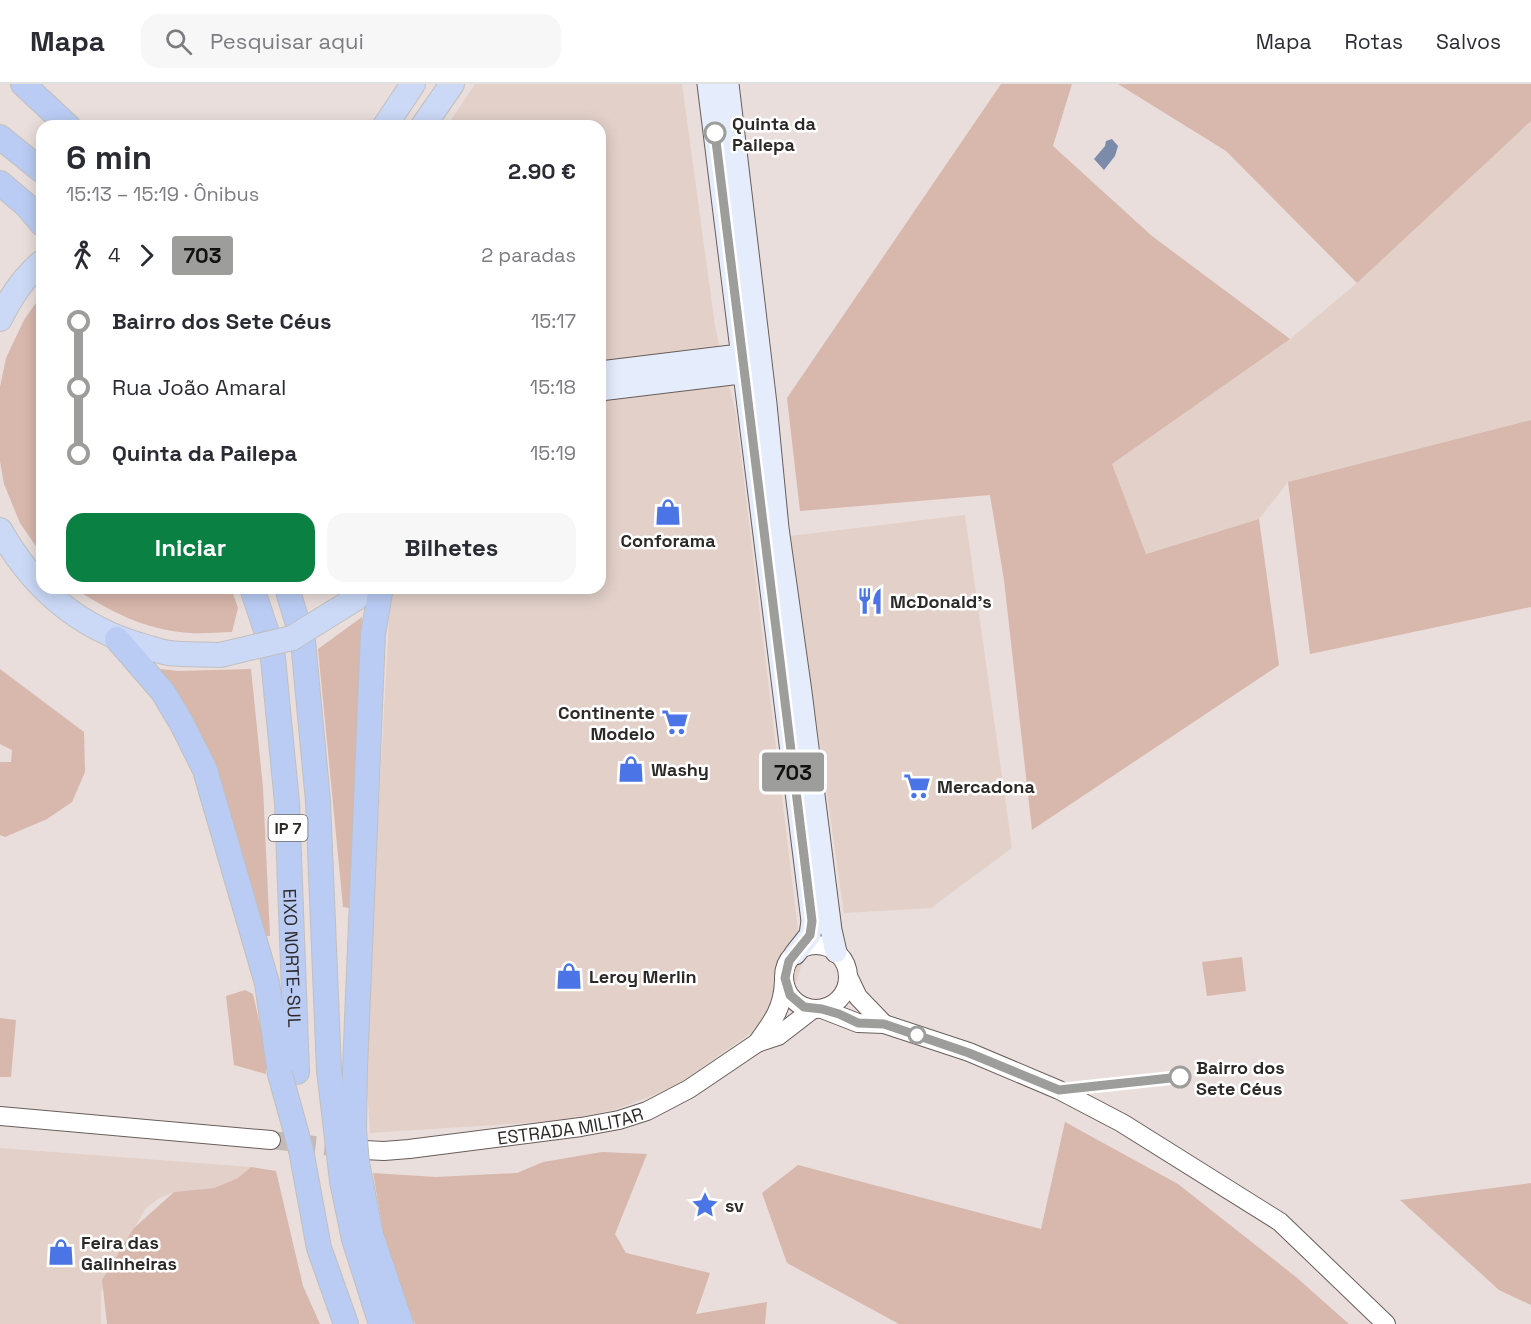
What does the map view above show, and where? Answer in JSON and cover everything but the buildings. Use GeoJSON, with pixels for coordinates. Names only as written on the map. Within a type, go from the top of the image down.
{"type":"FeatureCollection","features":[{"type":"Feature","properties":{"kind":"highway"},"geometry":{"type":"LineString","coordinates":[[23,84],[62,120]]}},
{"type":"Feature","properties":{"kind":"highway"},"geometry":{"type":"LineString","coordinates":[[0,137],[36,166]]}},
{"type":"Feature","properties":{"kind":"highway"},"geometry":{"type":"LineString","coordinates":[[0,183],[36,217]]}},
{"type":"Feature","properties":{"kind":"highway","name":"EIXO NORTE-SUL"},"geometry":{"type":"LineString","coordinates":[[254,594],[272,648],[287,803],[288,1073],[319,1248],[346,1324]]}},
{"type":"Feature","properties":{"kind":"highway","name":"EIXO NORTE-SUL"},"geometry":{"type":"LineString","coordinates":[[289,594],[303,641],[318,801],[329,1070],[342,1181],[363,1237],[381,1324]]}},
{"type":"Feature","properties":{"kind":"highway"},"geometry":{"type":"LineString","coordinates":[[380,594],[373,634],[354,1130],[363,1237],[401,1324]]}},
{"type":"Feature","properties":{"kind":"highway"},"geometry":{"type":"LineString","coordinates":[[117,639],[163,692],[182,724],[204,771],[267,983],[288,1073]]}},
{"type":"Feature","properties":{"kind":"main road"},"geometry":{"type":"LineString","coordinates":[[389,120],[413,84]]}},
{"type":"Feature","properties":{"kind":"main road"},"geometry":{"type":"LineString","coordinates":[[427,120],[452,84]]}},
{"type":"Feature","properties":{"kind":"main road"},"geometry":{"type":"LineString","coordinates":[[708,84],[777,528],[831,930],[836,952]]}},
{"type":"Feature","properties":{"kind":"main road"},"geometry":{"type":"LineString","coordinates":[[728,84],[752,363],[812,921],[810,935],[795,954]]}},
{"type":"Feature","properties":{"kind":"main road"},"geometry":{"type":"LineString","coordinates":[[0,319],[7,305],[36,267]]}},
{"type":"Feature","properties":{"kind":"main road"},"geometry":{"type":"LineString","coordinates":[[606,372],[752,363]]}},
{"type":"Feature","properties":{"kind":"main road"},"geometry":{"type":"LineString","coordinates":[[606,389],[752,363]]}},
{"type":"Feature","properties":{"kind":"main road"},"geometry":{"type":"LineString","coordinates":[[0,530],[15,556],[36,581]]}},
{"type":"Feature","properties":{"kind":"main road"},"geometry":{"type":"LineString","coordinates":[[49,594],[78,618],[117,639],[168,653],[220,655],[292,638],[360,594]]}},
{"type":"Feature","properties":{"kind":"street"},"geometry":{"type":"LineString","coordinates":[[884,1024],[858,997],[842,959],[836,952],[820,946],[802,949],[795,954],[786,969],[785,978],[786,987],[796,1002],[858,1023],[884,1024],[969,1053],[1059,1090],[1122,1123],[1280,1222],[1386,1324]]}},
{"type":"Feature","properties":{"kind":"street"},"geometry":{"type":"LineString","coordinates":[[817,1009],[838,1001],[847,986],[848,976]]}},
{"type":"Feature","properties":{"kind":"street","name":"ESTRADA MILITAR"},"geometry":{"type":"LineString","coordinates":[[757,1043],[779,1010],[785,978]]}},
{"type":"Feature","properties":{"kind":"street","name":"ESTRADA MILITAR"},"geometry":{"type":"LineString","coordinates":[[364,1150],[409,1149],[619,1120],[664,1104],[757,1043],[778,1036],[817,1009]]}},
{"type":"Feature","properties":{"kind":"street"},"geometry":{"type":"LineString","coordinates":[[0,1116],[271,1140]]}},
{"type":"Feature","properties":{"kind":"shaded area"},"geometry":{"type":"Polygon","coordinates":[[[475,84],[682,84],[715,326],[736,415],[802,964],[788,1007],[678,1084],[646,1098],[614,1110],[542,1122],[370,1133],[365,1055],[389,619],[393,594],[606,594],[606,120],[451,120],[475,84]]]}},
{"type":"Feature","properties":{"kind":"shaded area"},"geometry":{"type":"Polygon","coordinates":[[[1001,84],[1072,84],[1053,146],[1152,236],[1290,339],[1112,464],[1146,554],[1259,519],[1279,665],[1032,830],[1004,580],[990,495],[800,511],[787,398],[1001,84]]]}},
{"type":"Feature","properties":{"kind":"shaded area"},"geometry":{"type":"Polygon","coordinates":[[[1118,84],[1531,84],[1531,121],[1357,283],[1226,151],[1118,84]]]}},
{"type":"Feature","properties":{"kind":"shaded area"},"geometry":{"type":"Polygon","coordinates":[[[1531,121],[1531,420],[1288,482],[1259,519],[1145,554],[1112,464],[1290,339],[1357,283],[1531,121]]]}},
{"type":"Feature","properties":{"kind":"shaded area"},"geometry":{"type":"Polygon","coordinates":[[[36,303],[36,546],[20,523],[4,484],[0,461],[0,387],[6,358],[24,320],[36,303]]]}},
{"type":"Feature","properties":{"kind":"shaded area"},"geometry":{"type":"Polygon","coordinates":[[[1531,420],[1531,607],[1310,654],[1288,482],[1531,420]]]}},
{"type":"Feature","properties":{"kind":"shaded area"},"geometry":{"type":"Polygon","coordinates":[[[965,515],[1012,848],[931,908],[844,913],[790,536],[965,515]]]}},
{"type":"Feature","properties":{"kind":"shaded area"},"geometry":{"type":"Polygon","coordinates":[[[84,594],[233,594],[238,608],[232,632],[195,633],[143,624],[101,605],[84,594]]]}},
{"type":"Feature","properties":{"kind":"shaded area"},"geometry":{"type":"Polygon","coordinates":[[[362,617],[349,908],[343,907],[318,649],[362,617]]]}},
{"type":"Feature","properties":{"kind":"shaded area"},"geometry":{"type":"Polygon","coordinates":[[[0,669],[84,732],[85,772],[72,802],[47,819],[5,837],[0,835],[0,762],[11,762],[12,750],[0,744],[0,669]]]}},
{"type":"Feature","properties":{"kind":"shaded area"},"geometry":{"type":"Polygon","coordinates":[[[161,669],[178,671],[251,669],[263,788],[270,936],[264,936],[157,672],[161,669]]]}},
{"type":"Feature","properties":{"kind":"shaded area"},"geometry":{"type":"Polygon","coordinates":[[[1242,957],[1246,991],[1207,996],[1202,962],[1242,957]]]}},
{"type":"Feature","properties":{"kind":"shaded area"},"geometry":{"type":"Polygon","coordinates":[[[245,990],[253,994],[266,1051],[266,1074],[234,1065],[226,996],[245,990]]]}},
{"type":"Feature","properties":{"kind":"shaded area"},"geometry":{"type":"Polygon","coordinates":[[[0,1018],[16,1020],[11,1077],[0,1077],[0,1018]]]}},
{"type":"Feature","properties":{"kind":"shaded area"},"geometry":{"type":"Polygon","coordinates":[[[1065,1122],[1178,1184],[1296,1277],[1349,1324],[899,1324],[787,1263],[762,1193],[798,1165],[1041,1229],[1065,1122]]]}},
{"type":"Feature","properties":{"kind":"shaded area","name":"Feira das Galinheiras"},"geometry":{"type":"Polygon","coordinates":[[[0,1148],[251,1167],[238,1178],[214,1188],[174,1192],[158,1199],[145,1209],[101,1292],[101,1324],[0,1324],[0,1148]]]}},
{"type":"Feature","properties":{"kind":"shaded area"},"geometry":{"type":"Polygon","coordinates":[[[602,1152],[647,1154],[615,1234],[626,1253],[710,1273],[696,1314],[767,1302],[765,1324],[415,1324],[386,1248],[373,1173],[436,1177],[517,1173],[543,1162],[602,1152]]]}},
{"type":"Feature","properties":{"kind":"shaded area"},"geometry":{"type":"Polygon","coordinates":[[[251,1167],[276,1171],[303,1286],[320,1324],[107,1324],[102,1280],[134,1228],[174,1192],[214,1188],[238,1178],[251,1167]]]}},
{"type":"Feature","properties":{"kind":"shaded area"},"geometry":{"type":"Polygon","coordinates":[[[1531,1183],[1531,1305],[1499,1290],[1400,1200],[1531,1183]]]}},
{"type":"Feature","properties":{"kind":"water"},"geometry":{"type":"Polygon","coordinates":[[[1112,139],[1118,146],[1115,156],[1104,170],[1094,159],[1105,146],[1106,141],[1112,139]]]}},
{"type":"Feature","properties":{"kind":"tunnel"},"geometry":{"type":"LineString","coordinates":[[271,1140],[350,1149]]}},
{"type":"Feature","properties":{"kind":"bus line","name":"703"},"geometry":{"type":"LineString","coordinates":[[715,133],[812,921],[810,935],[789,961],[786,969],[786,987],[796,1002],[804,1007],[839,1014],[858,1023],[884,1024],[969,1053],[1059,1090],[1180,1077]]}},
{"type":"Feature","properties":{"kind":"place","name":"Quinta da Pailepa"},"geometry":{"type":"Point","coordinates":[715,133]}},
{"type":"Feature","properties":{"kind":"place","name":"Conforama"},"geometry":{"type":"Point","coordinates":[668,512]}},
{"type":"Feature","properties":{"kind":"place","name":"McDonald's"},"geometry":{"type":"Point","coordinates":[870,601]}},
{"type":"Feature","properties":{"kind":"place","name":"Continente Modelo"},"geometry":{"type":"Point","coordinates":[675,722]}},
{"type":"Feature","properties":{"kind":"place","name":"Washy"},"geometry":{"type":"Point","coordinates":[631,769]}},
{"type":"Feature","properties":{"kind":"place","name":"Mercadona"},"geometry":{"type":"Point","coordinates":[917,786]}},
{"type":"Feature","properties":{"kind":"place","name":"Leroy Merlin"},"geometry":{"type":"Point","coordinates":[569,976]}},
{"type":"Feature","properties":{"kind":"place","name":"Bairro dos Sete Céus"},"geometry":{"type":"Point","coordinates":[1180,1077]}},
{"type":"Feature","properties":{"kind":"place","name":"sv"},"geometry":{"type":"Point","coordinates":[705,1205]}},
{"type":"Feature","properties":{"kind":"place","name":"Feira das Galinheiras"},"geometry":{"type":"Point","coordinates":[61,1252]}}]}
